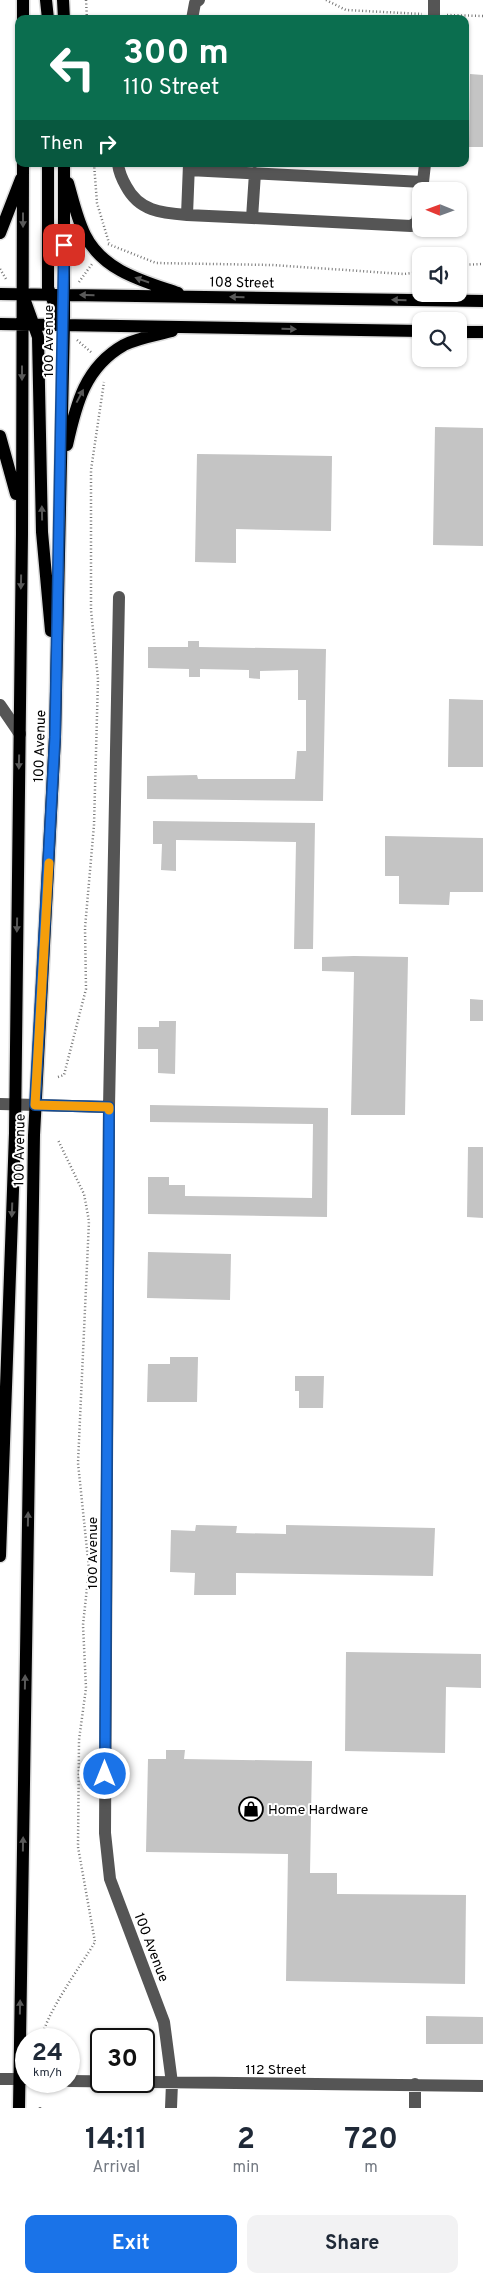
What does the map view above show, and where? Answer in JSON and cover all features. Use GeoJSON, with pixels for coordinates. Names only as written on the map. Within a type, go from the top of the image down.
{"type":"FeatureCollection","features":[{"type":"Feature","properties":{"kind":"main road"},"geometry":{"type":"LineString","coordinates":[[23,0],[23,15]]}},
{"type":"Feature","properties":{"kind":"main road"},"geometry":{"type":"LineString","coordinates":[[46,0],[48,15]]}},
{"type":"Feature","properties":{"kind":"main road"},"geometry":{"type":"LineString","coordinates":[[64,0],[64,15]]}},
{"type":"Feature","properties":{"kind":"main road"},"geometry":{"type":"LineString","coordinates":[[48,167],[49,294],[64,325]]}},
{"type":"Feature","properties":{"kind":"main road"},"geometry":{"type":"LineString","coordinates":[[64,167],[85,235],[100,255],[129,276],[188,297]]}},
{"type":"Feature","properties":{"kind":"main road","name":"100 Avenue"},"geometry":{"type":"LineString","coordinates":[[24,2028],[35,1105],[55,737],[64,325],[64,167]]}},
{"type":"Feature","properties":{"kind":"main road"},"geometry":{"type":"LineString","coordinates":[[0,233],[23,168]]}},
{"type":"Feature","properties":{"kind":"main road","name":"100 Avenue"},"geometry":{"type":"LineString","coordinates":[[0,1556],[15,1105],[22,534],[29,324],[22,294],[23,168]]}},
{"type":"Feature","properties":{"kind":"main road","name":"108 Street"},"geometry":{"type":"LineString","coordinates":[[0,294],[483,301]]}},
{"type":"Feature","properties":{"kind":"main road"},"geometry":{"type":"LineString","coordinates":[[0,324],[412,331]]}},
{"type":"Feature","properties":{"kind":"main road"},"geometry":{"type":"LineString","coordinates":[[29,324],[38,337],[42,532],[52,641],[55,737]]}},
{"type":"Feature","properties":{"kind":"main road"},"geometry":{"type":"LineString","coordinates":[[61,477],[75,405],[94,370],[101,362],[126,344],[188,327]]}},
{"type":"Feature","properties":{"kind":"main road"},"geometry":{"type":"LineString","coordinates":[[467,332],[483,332]]}},
{"type":"Feature","properties":{"kind":"main road"},"geometry":{"type":"LineString","coordinates":[[0,436],[12,475],[22,534]]}},
{"type":"Feature","properties":{"kind":"main road","name":"100 Avenue"},"geometry":{"type":"LineString","coordinates":[[19,2108],[21,2093]]}},
{"type":"Feature","properties":{"kind":"street"},"geometry":{"type":"LineString","coordinates":[[193,15],[195,3],[200,0]]}},
{"type":"Feature","properties":{"kind":"street"},"geometry":{"type":"LineString","coordinates":[[434,0],[434,15]]}},
{"type":"Feature","properties":{"kind":"street"},"geometry":{"type":"LineString","coordinates":[[119,167],[122,178],[138,202],[162,213],[412,226]]}},
{"type":"Feature","properties":{"kind":"street"},"geometry":{"type":"LineString","coordinates":[[187,215],[189,167],[412,186]]}},
{"type":"Feature","properties":{"kind":"street"},"geometry":{"type":"LineString","coordinates":[[423,182],[425,167]]}},
{"type":"Feature","properties":{"kind":"street"},"geometry":{"type":"LineString","coordinates":[[252,218],[255,173]]}},
{"type":"Feature","properties":{"kind":"street","name":"100 Avenue"},"geometry":{"type":"LineString","coordinates":[[119,597],[109,1107],[105,1834],[110,1878],[164,2022],[172,2083],[171,2108]]}},
{"type":"Feature","properties":{"kind":"street"},"geometry":{"type":"LineString","coordinates":[[0,704],[20,734]]}},
{"type":"Feature","properties":{"kind":"street"},"geometry":{"type":"LineString","coordinates":[[0,1104],[109,1107]]}},
{"type":"Feature","properties":{"kind":"street"},"geometry":{"type":"LineString","coordinates":[[0,2079],[15,2079]]}},
{"type":"Feature","properties":{"kind":"street","name":"112 Street"},"geometry":{"type":"LineString","coordinates":[[80,2081],[483,2086]]}},
{"type":"Feature","properties":{"kind":"street"},"geometry":{"type":"LineString","coordinates":[[415,2084],[415,2108]]}},
{"type":"Feature","properties":{"kind":"path"},"geometry":{"type":"LineString","coordinates":[[86,0],[87,15]]}},
{"type":"Feature","properties":{"kind":"path"},"geometry":{"type":"LineString","coordinates":[[326,0],[346,10],[419,15]]}},
{"type":"Feature","properties":{"kind":"path"},"geometry":{"type":"LineString","coordinates":[[469,16],[483,16]]}},
{"type":"Feature","properties":{"kind":"path"},"geometry":{"type":"LineString","coordinates":[[94,167],[97,203],[109,243],[142,259],[163,263],[412,273]]}},
{"type":"Feature","properties":{"kind":"path"},"geometry":{"type":"LineString","coordinates":[[78,282],[109,243]]}},
{"type":"Feature","properties":{"kind":"path"},"geometry":{"type":"LineString","coordinates":[[467,265],[483,264]]}},
{"type":"Feature","properties":{"kind":"path"},"geometry":{"type":"LineString","coordinates":[[0,270],[6,279]]}},
{"type":"Feature","properties":{"kind":"path"},"geometry":{"type":"LineString","coordinates":[[76,339],[101,362]]}},
{"type":"Feature","properties":{"kind":"path"},"geometry":{"type":"LineString","coordinates":[[58,1077],[64,1074],[86,988],[85,928],[94,825],[98,679],[92,610],[91,470],[105,379]]}},
{"type":"Feature","properties":{"kind":"path"},"geometry":{"type":"LineString","coordinates":[[44,2028],[95,1942],[78,1847],[79,1740],[86,1688],[83,1625],[89,1569],[78,1464],[89,1221],[84,1194],[58,1140]]}},
{"type":"Feature","properties":{"kind":"building"},"geometry":{"type":"Polygon","coordinates":[[[470,74],[483,75],[483,147],[469,147],[470,74]]]}},
{"type":"Feature","properties":{"kind":"building"},"geometry":{"type":"Polygon","coordinates":[[[435,427],[483,428],[483,546],[433,545],[435,427]]]}},
{"type":"Feature","properties":{"kind":"building"},"geometry":{"type":"Polygon","coordinates":[[[197,454],[332,456],[331,531],[236,529],[236,563],[195,562],[197,454]]]}},
{"type":"Feature","properties":{"kind":"building"},"geometry":{"type":"Polygon","coordinates":[[[188,641],[199,641],[199,647],[326,649],[323,801],[147,799],[147,776],[197,775],[198,779],[295,779],[297,751],[306,751],[306,700],[298,700],[298,670],[260,671],[260,679],[249,678],[249,670],[200,669],[200,677],[189,677],[189,669],[148,668],[148,647],[188,647],[188,641]]]}},
{"type":"Feature","properties":{"kind":"building"},"geometry":{"type":"Polygon","coordinates":[[[449,699],[483,700],[483,767],[448,767],[449,699]]]}},
{"type":"Feature","properties":{"kind":"building"},"geometry":{"type":"Polygon","coordinates":[[[153,821],[315,823],[313,949],[294,949],[296,842],[176,840],[176,871],[161,870],[162,844],[153,844],[153,821]]]}},
{"type":"Feature","properties":{"kind":"building"},"geometry":{"type":"Polygon","coordinates":[[[385,836],[483,838],[483,892],[450,892],[449,905],[399,904],[399,876],[385,876],[385,836]]]}},
{"type":"Feature","properties":{"kind":"building"},"geometry":{"type":"Polygon","coordinates":[[[322,957],[408,957],[405,1115],[351,1115],[354,972],[322,971],[322,957]]]}},
{"type":"Feature","properties":{"kind":"building"},"geometry":{"type":"Polygon","coordinates":[[[470,999],[483,1000],[483,1021],[470,1021],[470,999]]]}},
{"type":"Feature","properties":{"kind":"building"},"geometry":{"type":"Polygon","coordinates":[[[159,1021],[176,1021],[175,1074],[158,1073],[158,1049],[138,1049],[138,1027],[159,1027],[159,1021]]]}},
{"type":"Feature","properties":{"kind":"building"},"geometry":{"type":"Polygon","coordinates":[[[150,1105],[328,1108],[327,1217],[148,1214],[148,1177],[169,1177],[169,1185],[185,1185],[185,1196],[312,1198],[313,1124],[150,1122],[150,1105]]]}},
{"type":"Feature","properties":{"kind":"building"},"geometry":{"type":"Polygon","coordinates":[[[468,1147],[483,1147],[483,1218],[467,1217],[468,1147]]]}},
{"type":"Feature","properties":{"kind":"building"},"geometry":{"type":"Polygon","coordinates":[[[148,1252],[231,1254],[230,1300],[147,1298],[148,1252]]]}},
{"type":"Feature","properties":{"kind":"building"},"geometry":{"type":"Polygon","coordinates":[[[170,1357],[198,1357],[197,1402],[147,1402],[148,1364],[170,1364],[170,1357]]]}},
{"type":"Feature","properties":{"kind":"building"},"geometry":{"type":"Polygon","coordinates":[[[295,1376],[324,1376],[323,1408],[299,1408],[299,1391],[295,1391],[295,1376]]]}},
{"type":"Feature","properties":{"kind":"building"},"geometry":{"type":"Polygon","coordinates":[[[196,1525],[237,1526],[236,1533],[286,1534],[286,1525],[435,1528],[433,1576],[236,1573],[236,1595],[194,1595],[195,1573],[170,1572],[171,1530],[195,1531],[196,1525]]]}},
{"type":"Feature","properties":{"kind":"building"},"geometry":{"type":"Polygon","coordinates":[[[346,1652],[481,1654],[481,1688],[446,1687],[445,1753],[345,1751],[346,1652]]]}},
{"type":"Feature","properties":{"kind":"building"},"geometry":{"type":"Polygon","coordinates":[[[166,1750],[185,1750],[184,1759],[312,1761],[310,1873],[337,1873],[337,1894],[466,1895],[465,1984],[286,1981],[288,1854],[146,1852],[148,1759],[166,1759],[166,1750]]]}},
{"type":"Feature","properties":{"kind":"building"},"geometry":{"type":"Polygon","coordinates":[[[426,2016],[483,2017],[483,2044],[426,2044],[426,2016]]]}},
{"type":"Feature","properties":{"kind":"slow traffic"},"geometry":{"type":"LineString","coordinates":[[49,863],[35,1105],[109,1107],[109,1110]]}},
{"type":"Feature","properties":{"kind":"place","name":"Home Hardware"},"geometry":{"type":"Point","coordinates":[251,1809]}},
{"type":"Feature","properties":{"kind":"route"},"geometry":{"type":"LineString","coordinates":[[64,245],[55,737],[35,1105],[109,1107],[105,1774]]}}]}
